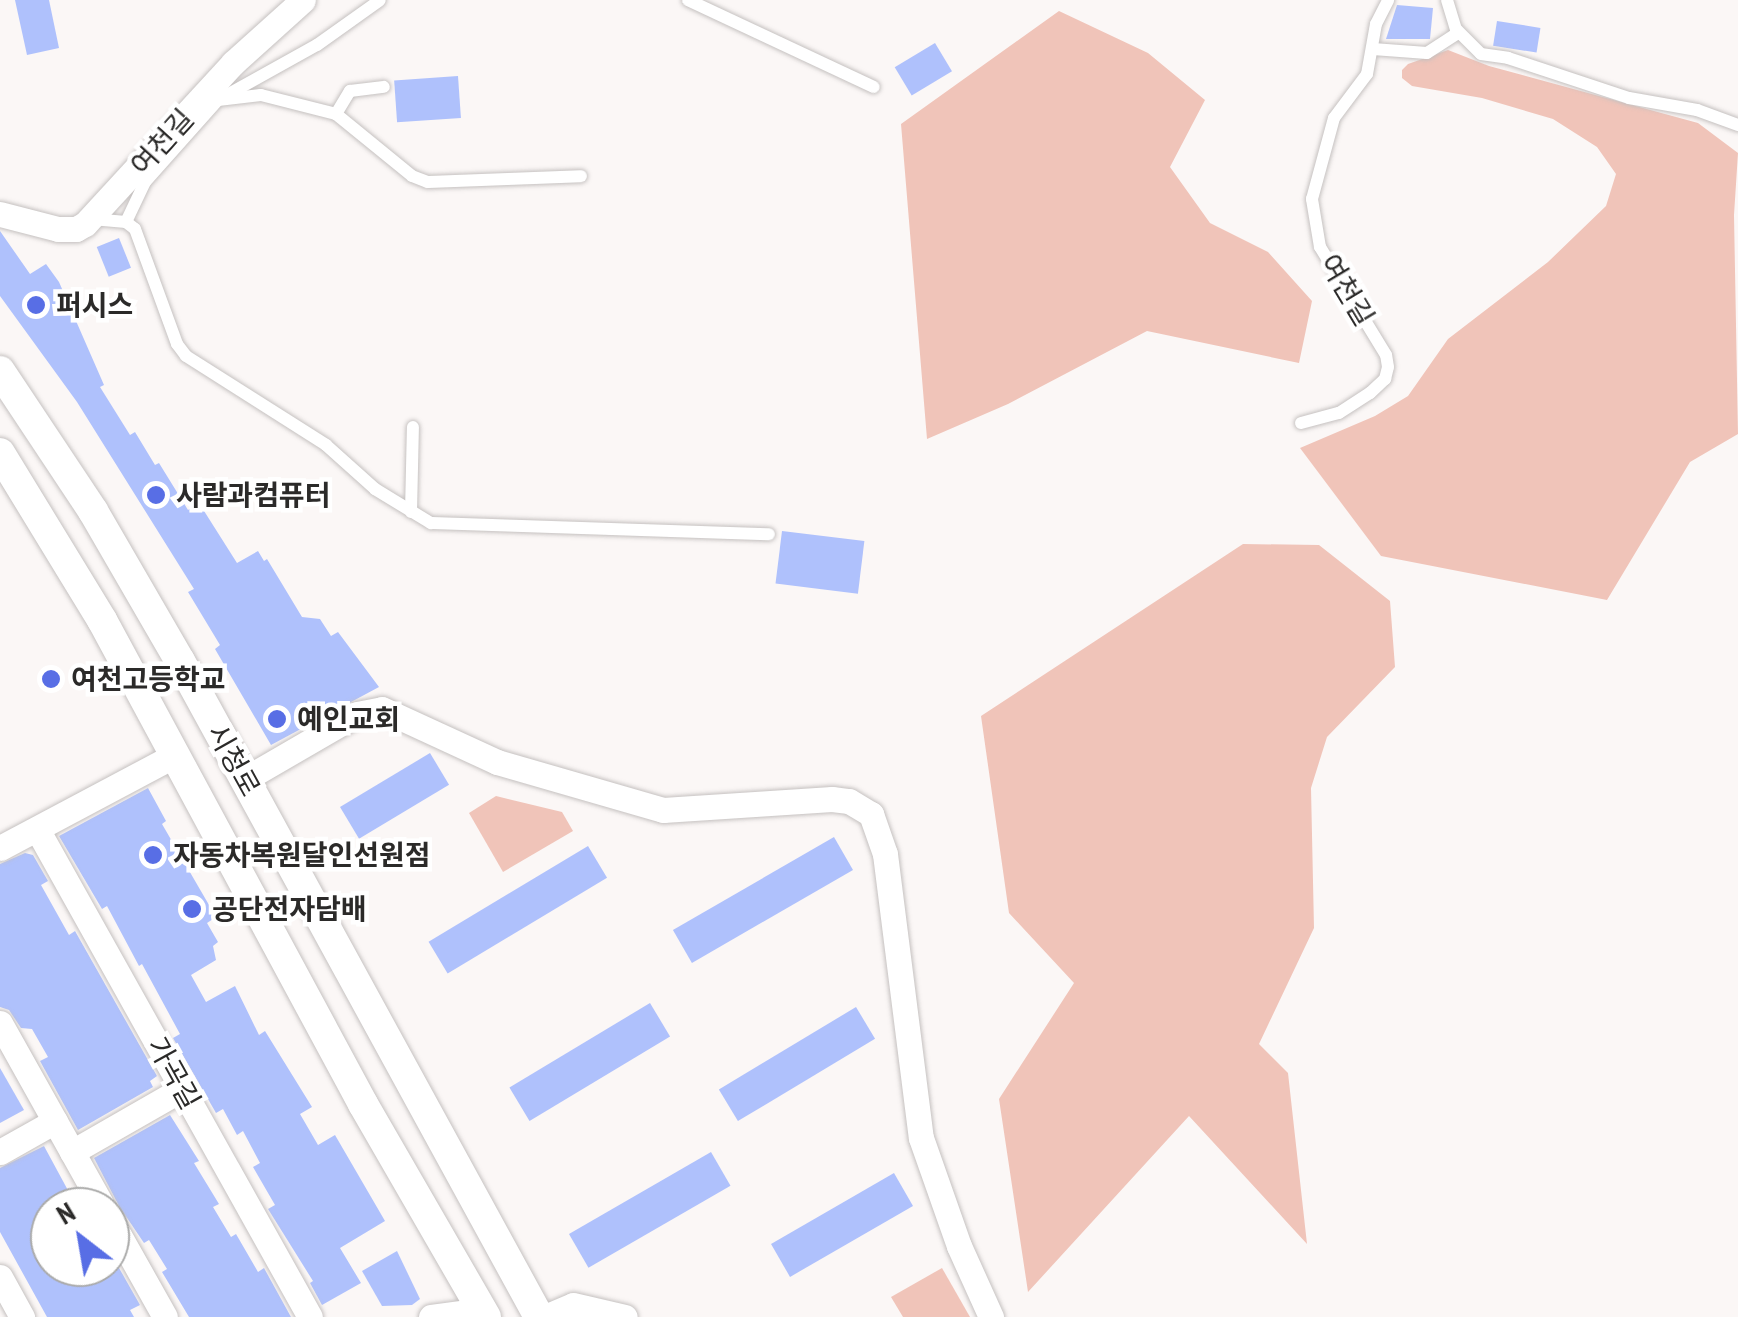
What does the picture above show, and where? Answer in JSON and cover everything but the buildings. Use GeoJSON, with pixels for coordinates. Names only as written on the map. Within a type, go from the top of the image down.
{"type":"FeatureCollection","features":[{"type":"Feature","properties":{"kind":"street","name":"여천길"},"geometry":{"type":"LineString","coordinates":[[92,218],[234,64],[303,0]]}},
{"type":"Feature","properties":{"kind":"street"},"geometry":{"type":"LineString","coordinates":[[0,214],[67,230],[92,218]]}},
{"type":"Feature","properties":{"kind":"street","name":"시청로"},"geometry":{"type":"LineString","coordinates":[[0,370],[111,541],[542,1317]]}},
{"type":"Feature","properties":{"kind":"street","name":"시청로"},"geometry":{"type":"LineString","coordinates":[[0,453],[60,547],[363,1104],[484,1314]]}},
{"type":"Feature","properties":{"kind":"street"},"geometry":{"type":"LineString","coordinates":[[245,779],[357,714],[382,709],[497,762],[662,810],[832,798],[871,814],[885,854],[920,1138],[959,1246],[991,1317]]}},
{"type":"Feature","properties":{"kind":"street"},"geometry":{"type":"LineString","coordinates":[[0,848],[175,755]]}},
{"type":"Feature","properties":{"kind":"street","name":"가곡길"},"geometry":{"type":"LineString","coordinates":[[37,828],[310,1317]]}},
{"type":"Feature","properties":{"kind":"street"},"geometry":{"type":"LineString","coordinates":[[0,1024],[92,1187]]}},
{"type":"Feature","properties":{"kind":"street"},"geometry":{"type":"LineString","coordinates":[[363,1104],[406,1078]]}},
{"type":"Feature","properties":{"kind":"street"},"geometry":{"type":"LineString","coordinates":[[72,1152],[182,1088]]}},
{"type":"Feature","properties":{"kind":"street"},"geometry":{"type":"LineString","coordinates":[[0,1152],[55,1122]]}},
{"type":"Feature","properties":{"kind":"street"},"geometry":{"type":"LineString","coordinates":[[130,1255],[165,1317]]}},
{"type":"Feature","properties":{"kind":"street"},"geometry":{"type":"LineString","coordinates":[[0,1278],[22,1317]]}},
{"type":"Feature","properties":{"kind":"street"},"geometry":{"type":"LineString","coordinates":[[542,1317],[573,1306],[625,1317]]}},
{"type":"Feature","properties":{"kind":"street"},"geometry":{"type":"LineString","coordinates":[[430,1317],[484,1314]]}},
{"type":"Feature","properties":{"kind":"lane"},"geometry":{"type":"LineString","coordinates":[[126,222],[145,182],[218,100],[317,45],[380,0]]}},
{"type":"Feature","properties":{"kind":"lane"},"geometry":{"type":"LineString","coordinates":[[688,0],[874,86]]}},
{"type":"Feature","properties":{"kind":"lane","name":"여천길"},"geometry":{"type":"LineString","coordinates":[[1301,423],[1339,413],[1370,393],[1385,379],[1388,366],[1386,355],[1320,246],[1312,213],[1313,186],[1334,118],[1367,74],[1376,24],[1388,0]]}},
{"type":"Feature","properties":{"kind":"lane"},"geometry":{"type":"LineString","coordinates":[[1448,0],[1458,34],[1481,54],[1508,58],[1630,98],[1696,110],[1738,125]]}},
{"type":"Feature","properties":{"kind":"lane"},"geometry":{"type":"LineString","coordinates":[[1373,50],[1427,53],[1458,34]]}},
{"type":"Feature","properties":{"kind":"lane"},"geometry":{"type":"LineString","coordinates":[[336,114],[350,91],[384,87]]}},
{"type":"Feature","properties":{"kind":"lane"},"geometry":{"type":"LineString","coordinates":[[218,100],[261,95],[336,114],[418,180],[581,176]]}},
{"type":"Feature","properties":{"kind":"lane"},"geometry":{"type":"LineString","coordinates":[[92,218],[126,222],[135,229],[177,344],[186,356],[326,445],[375,489],[412,512],[444,526],[769,534]]}},
{"type":"Feature","properties":{"kind":"lane"},"geometry":{"type":"LineString","coordinates":[[412,512],[414,428]]}},
{"type":"Feature","properties":{"kind":"shaded area"},"geometry":{"type":"Polygon","coordinates":[[[1059,11],[1148,53],[1205,100],[1170,167],[1210,223],[1268,252],[1312,301],[1299,363],[1147,331],[1008,404],[927,439],[901,124],[1059,11]]]}},
{"type":"Feature","properties":{"kind":"shaded area"},"geometry":{"type":"Polygon","coordinates":[[[1448,50],[1489,66],[1698,123],[1738,153],[1734,215],[1738,434],[1690,462],[1607,600],[1381,556],[1300,448],[1375,416],[1408,396],[1448,339],[1548,262],[1606,206],[1616,174],[1597,147],[1553,119],[1482,98],[1412,86],[1402,78],[1402,70],[1408,64],[1448,50]]]}},
{"type":"Feature","properties":{"kind":"shaded area"},"geometry":{"type":"Polygon","coordinates":[[[1243,544],[1319,545],[1390,601],[1395,667],[1327,737],[1311,788],[1314,928],[1259,1044],[1288,1073],[1307,1244],[1189,1116],[1028,1292],[999,1099],[1074,983],[1009,913],[981,716],[1243,544]]]}},
{"type":"Feature","properties":{"kind":"shaded area"},"geometry":{"type":"Polygon","coordinates":[[[496,796],[562,812],[573,831],[503,872],[469,813],[496,796]]]}},
{"type":"Feature","properties":{"kind":"shaded area"},"geometry":{"type":"Polygon","coordinates":[[[942,1268],[970,1317],[903,1317],[891,1297],[942,1268]]]}},
{"type":"Feature","properties":{"kind":"place","name":"퍼시스"},"geometry":{"type":"Point","coordinates":[36,305]}},
{"type":"Feature","properties":{"kind":"place","name":"사람과컴퓨터"},"geometry":{"type":"Point","coordinates":[156,495]}},
{"type":"Feature","properties":{"kind":"place","name":"여천고등학교"},"geometry":{"type":"Point","coordinates":[51,679]}},
{"type":"Feature","properties":{"kind":"place","name":"예인교회"},"geometry":{"type":"Point","coordinates":[277,719]}},
{"type":"Feature","properties":{"kind":"place","name":"자동차복원달인선원점"},"geometry":{"type":"Point","coordinates":[153,855]}},
{"type":"Feature","properties":{"kind":"place","name":"공단전자담배"},"geometry":{"type":"Point","coordinates":[192,909]}}]}
